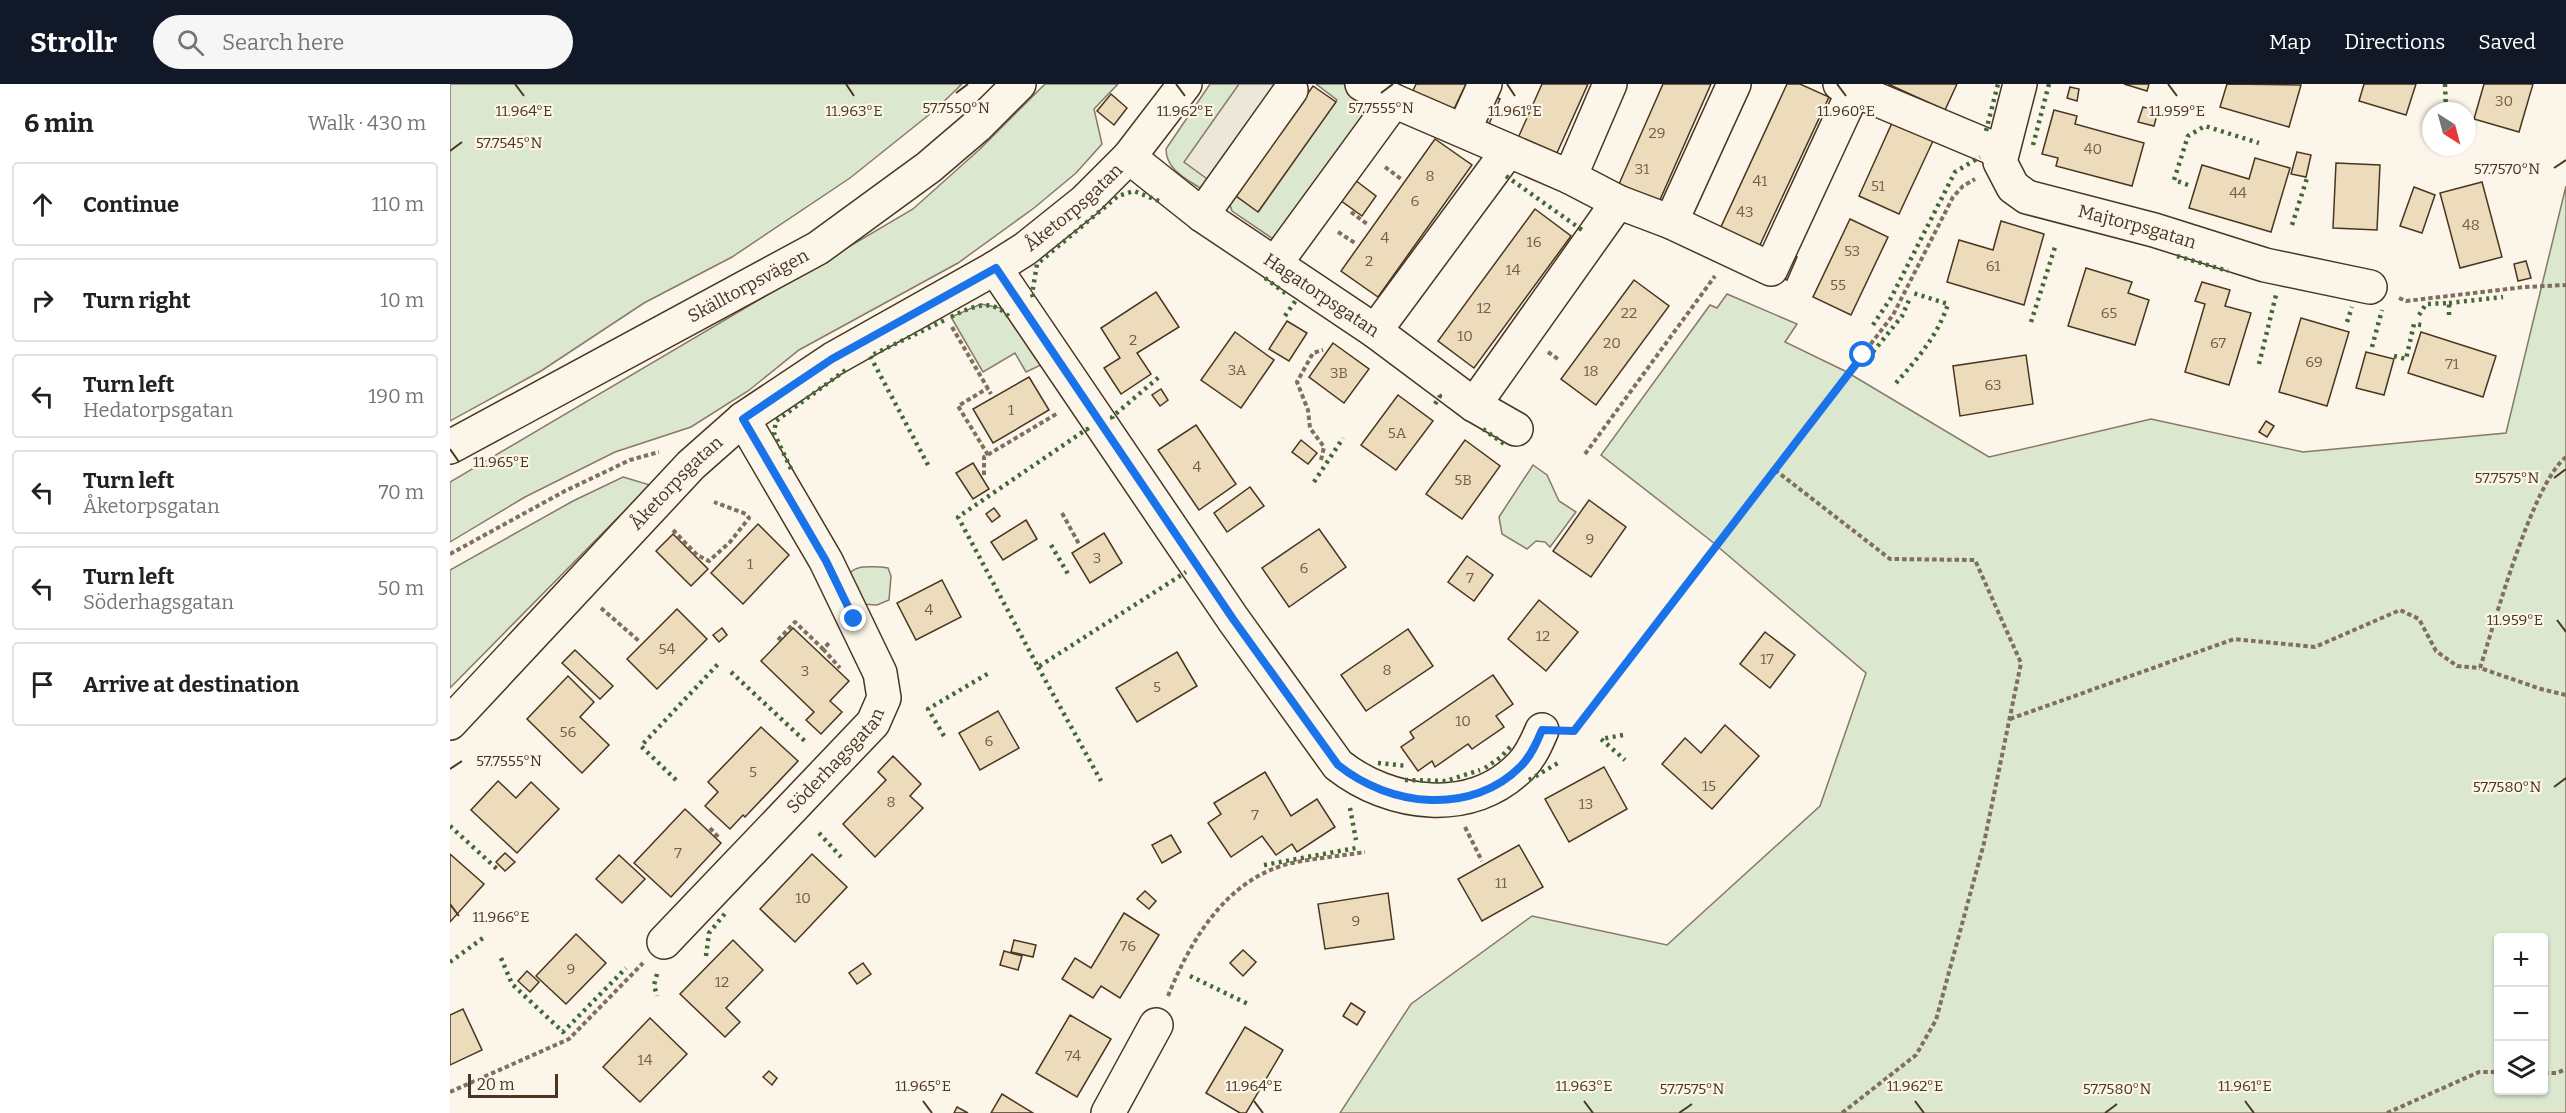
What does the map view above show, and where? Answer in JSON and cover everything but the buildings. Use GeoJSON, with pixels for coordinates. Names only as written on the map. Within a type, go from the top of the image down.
{"type":"FeatureCollection","features":[{"type":"Feature","properties":{"kind":"street","name":"Skälltorpsvägen"},"geometry":{"type":"LineString","coordinates":[[450,447],[818,248],[929,167],[976,126],[1018,84]]}},
{"type":"Feature","properties":{"kind":"street","name":"Åketorpsgatan"},"geometry":{"type":"LineString","coordinates":[[450,723],[691,465],[743,419],[832,359],[996,268],[1085,201],[1129,157],[1185,84]]}},
{"type":"Feature","properties":{"kind":"street"},"geometry":{"type":"LineString","coordinates":[[1362,84],[1394,101],[1570,177],[1618,202],[1671,222],[1771,269],[1847,87],[2004,163],[2020,84]]}},
{"type":"Feature","properties":{"kind":"street"},"geometry":{"type":"LineString","coordinates":[[1464,130],[1485,84]]}},
{"type":"Feature","properties":{"kind":"street"},"geometry":{"type":"LineString","coordinates":[[1570,177],[1610,84]]}},
{"type":"Feature","properties":{"kind":"street"},"geometry":{"type":"LineString","coordinates":[[1671,222],[1734,84]]}},
{"type":"Feature","properties":{"kind":"street"},"geometry":{"type":"LineString","coordinates":[[1202,215],[1291,90]]}},
{"type":"Feature","properties":{"kind":"street"},"geometry":{"type":"LineString","coordinates":[[1275,264],[1394,101]]}},
{"type":"Feature","properties":{"kind":"street"},"geometry":{"type":"LineString","coordinates":[[1375,332],[1508,151]]}},
{"type":"Feature","properties":{"kind":"street","name":"Hagatorpsgatan"},"geometry":{"type":"LineString","coordinates":[[1129,157],[1202,215],[1375,332],[1474,405],[1516,429]]}},
{"type":"Feature","properties":{"kind":"street","name":"Majtorpsgatan"},"geometry":{"type":"LineString","coordinates":[[2004,163],[2013,187],[2027,196],[2050,204],[2154,230],[2265,265],[2370,287]]}},
{"type":"Feature","properties":{"kind":"street"},"geometry":{"type":"LineString","coordinates":[[1474,405],[1618,202]]}},
{"type":"Feature","properties":{"kind":"street"},"geometry":{"type":"LineString","coordinates":[[996,268],[1236,623],[1327,752],[1351,776],[1409,798],[1445,802],[1467,797],[1487,790],[1522,765],[1542,730]]}},
{"type":"Feature","properties":{"kind":"street","name":"Söderhagsgatan"},"geometry":{"type":"LineString","coordinates":[[663,942],[873,723],[885,698],[880,673],[826,561],[743,419]]}},
{"type":"Feature","properties":{"kind":"street"},"geometry":{"type":"LineString","coordinates":[[1108,1113],[1156,1025]]}},
{"type":"Feature","properties":{"kind":"path"},"geometry":{"type":"LineString","coordinates":[[1542,730],[1574,731],[1893,315],[1953,197],[1972,180],[2004,163]]}},
{"type":"Feature","properties":{"kind":"path"},"geometry":{"type":"LineString","coordinates":[[1585,454],[1733,251]]}},
{"type":"Feature","properties":{"kind":"path"},"geometry":{"type":"LineString","coordinates":[[2370,287],[2406,301],[2566,285]]}},
{"type":"Feature","properties":{"kind":"path"},"geometry":{"type":"LineString","coordinates":[[937,301],[992,394]]}},
{"type":"Feature","properties":{"kind":"path"},"geometry":{"type":"LineString","coordinates":[[1321,460],[1324,447],[1310,428],[1308,410],[1297,382],[1313,353],[1323,350]]}},
{"type":"Feature","properties":{"kind":"path"},"geometry":{"type":"LineString","coordinates":[[988,388],[958,406],[988,455]]}},
{"type":"Feature","properties":{"kind":"path"},"geometry":{"type":"LineString","coordinates":[[984,475],[984,457],[1083,397]]}},
{"type":"Feature","properties":{"kind":"path"},"geometry":{"type":"LineString","coordinates":[[450,554],[566,491],[646,453],[663,451],[678,456],[691,465]]}},
{"type":"Feature","properties":{"kind":"path"},"geometry":{"type":"LineString","coordinates":[[2480,668],[2537,500],[2559,462],[2566,457]]}},
{"type":"Feature","properties":{"kind":"path"},"geometry":{"type":"LineString","coordinates":[[1775,470],[1890,559],[1975,560],[2021,663],[1984,843],[1936,1020],[1916,1054],[1842,1113]]}},
{"type":"Feature","properties":{"kind":"path"},"geometry":{"type":"LineString","coordinates":[[651,508],[697,555],[709,561],[730,542],[749,518],[746,514],[714,502]]}},
{"type":"Feature","properties":{"kind":"path"},"geometry":{"type":"LineString","coordinates":[[1062,513],[1079,544]]}},
{"type":"Feature","properties":{"kind":"path"},"geometry":{"type":"LineString","coordinates":[[578,587],[639,641]]}},
{"type":"Feature","properties":{"kind":"path"},"geometry":{"type":"LineString","coordinates":[[2010,719],[2234,639],[2315,646],[2400,610],[2419,619],[2436,651],[2457,666],[2480,668],[2566,695]]}},
{"type":"Feature","properties":{"kind":"path"},"geometry":{"type":"LineString","coordinates":[[778,640],[795,622],[823,649],[854,619]]}},
{"type":"Feature","properties":{"kind":"path"},"geometry":{"type":"LineString","coordinates":[[1464,825],[1482,861]]}},
{"type":"Feature","properties":{"kind":"path"},"geometry":{"type":"LineString","coordinates":[[1156,1025],[1173,982],[1209,917],[1232,893],[1290,864],[1365,852]]}},
{"type":"Feature","properties":{"kind":"path"},"geometry":{"type":"LineString","coordinates":[[450,1092],[569,1040],[663,942]]}},
{"type":"Feature","properties":{"kind":"path"},"geometry":{"type":"LineString","coordinates":[[2548,1073],[2557,1073],[2566,1069]]}},
{"type":"Feature","properties":{"kind":"path"},"geometry":{"type":"LineString","coordinates":[[2387,1113],[2479,1072],[2494,1072]]}},
{"type":"Feature","properties":{"kind":"green space"},"geometry":{"type":"Polygon","coordinates":[[[450,84],[962,84],[935,110],[850,178],[732,257],[644,303],[541,371],[450,421],[450,84]]]}},
{"type":"Feature","properties":{"kind":"green space"},"geometry":{"type":"Polygon","coordinates":[[[1045,84],[1118,84],[1094,109],[1102,144],[1076,173],[1034,208],[958,263],[799,350],[748,391],[691,427],[615,452],[525,497],[450,542],[450,482],[913,209],[980,149],[1045,84]]]}},
{"type":"Feature","properties":{"kind":"green space"},"geometry":{"type":"Polygon","coordinates":[[[1210,84],[1242,84],[1213,180],[1203,190],[1173,168],[1166,149],[1210,84]]]}},
{"type":"Feature","properties":{"kind":"green space"},"geometry":{"type":"Polygon","coordinates":[[[1316,84],[1354,84],[1378,98],[1276,241],[1232,211],[1230,205],[1236,196],[1259,211],[1337,100],[1316,84]]]}},
{"type":"Feature","properties":{"kind":"green space"},"geometry":{"type":"Polygon","coordinates":[[[2566,186],[2566,1113],[1340,1113],[1411,1004],[1532,916],[1667,945],[1820,806],[1866,673],[1710,540],[1601,455],[1710,305],[1717,308],[1727,294],[1797,324],[1785,342],[1845,371],[1989,457],[2151,419],[2303,452],[2506,433],[2566,186]]]}},
{"type":"Feature","properties":{"kind":"green space"},"geometry":{"type":"Polygon","coordinates":[[[981,304],[1000,308],[1007,314],[1043,364],[1026,372],[1015,353],[983,372],[951,317],[981,304]]]}},
{"type":"Feature","properties":{"kind":"green space"},"geometry":{"type":"Polygon","coordinates":[[[1533,465],[1547,475],[1559,501],[1576,512],[1550,547],[1545,542],[1536,541],[1527,549],[1502,534],[1499,517],[1533,465]]]}},
{"type":"Feature","properties":{"kind":"green space"},"geometry":{"type":"Polygon","coordinates":[[[623,477],[650,485],[450,688],[450,570],[573,501],[623,477]]]}},
{"type":"Feature","properties":{"kind":"green space"},"geometry":{"type":"Polygon","coordinates":[[[857,568],[888,568],[891,576],[889,600],[877,605],[860,604],[847,577],[857,568]]]}},
{"type":"Feature","properties":{"kind":"shaded area"},"geometry":{"type":"Polygon","coordinates":[[[1239,84],[1278,84],[1210,181],[1184,162],[1239,84]]]}},
{"type":"Feature","properties":{"kind":"hedge"},"geometry":{"type":"LineString","coordinates":[[1986,131],[1998,84]]}},
{"type":"Feature","properties":{"kind":"hedge"},"geometry":{"type":"LineString","coordinates":[[2033,145],[2049,84]]}},
{"type":"Feature","properties":{"kind":"hedge"},"geometry":{"type":"LineString","coordinates":[[2445,84],[2446,102]]}},
{"type":"Feature","properties":{"kind":"hedge"},"geometry":{"type":"LineString","coordinates":[[2188,185],[2174,180],[2188,136],[2205,126],[2259,143]]}},
{"type":"Feature","properties":{"kind":"hedge"},"geometry":{"type":"LineString","coordinates":[[1873,325],[1891,298],[1955,172],[1980,157]]}},
{"type":"Feature","properties":{"kind":"hedge"},"geometry":{"type":"LineString","coordinates":[[2292,225],[2308,175]]}},
{"type":"Feature","properties":{"kind":"hedge"},"geometry":{"type":"LineString","coordinates":[[1506,176],[1582,230]]}},
{"type":"Feature","properties":{"kind":"hedge"},"geometry":{"type":"LineString","coordinates":[[1033,297],[1037,264],[1118,196],[1134,191],[1159,201]]}},
{"type":"Feature","properties":{"kind":"hedge"},"geometry":{"type":"LineString","coordinates":[[2031,322],[2056,244]]}},
{"type":"Feature","properties":{"kind":"hedge"},"geometry":{"type":"LineString","coordinates":[[2177,256],[2228,271]]}},
{"type":"Feature","properties":{"kind":"hedge"},"geometry":{"type":"LineString","coordinates":[[1265,278],[1289,296]]}},
{"type":"Feature","properties":{"kind":"hedge"},"geometry":{"type":"LineString","coordinates":[[1896,383],[1933,336],[1948,304],[1913,293]]}},
{"type":"Feature","properties":{"kind":"hedge"},"geometry":{"type":"LineString","coordinates":[[2259,364],[2276,295]]}},
{"type":"Feature","properties":{"kind":"hedge"},"geometry":{"type":"LineString","coordinates":[[2449,303],[2503,297]]}},
{"type":"Feature","properties":{"kind":"hedge"},"geometry":{"type":"LineString","coordinates":[[1873,352],[1902,316],[1910,298]]}},
{"type":"Feature","properties":{"kind":"hedge"},"geometry":{"type":"LineString","coordinates":[[1285,316],[1296,300]]}},
{"type":"Feature","properties":{"kind":"hedge"},"geometry":{"type":"LineString","coordinates":[[2419,315],[2426,304],[2449,303],[2449,317]]}},
{"type":"Feature","properties":{"kind":"hedge"},"geometry":{"type":"LineString","coordinates":[[951,317],[975,307],[989,306],[996,307],[1010,318]]}},
{"type":"Feature","properties":{"kind":"hedge"},"geometry":{"type":"LineString","coordinates":[[2347,322],[2352,307]]}},
{"type":"Feature","properties":{"kind":"hedge"},"geometry":{"type":"LineString","coordinates":[[2372,347],[2382,310]]}},
{"type":"Feature","properties":{"kind":"hedge"},"geometry":{"type":"LineString","coordinates":[[928,465],[870,356],[945,320]]}},
{"type":"Feature","properties":{"kind":"hedge"},"geometry":{"type":"LineString","coordinates":[[2394,356],[2406,359],[2414,324],[2422,325]]}},
{"type":"Feature","properties":{"kind":"hedge"},"geometry":{"type":"LineString","coordinates":[[791,469],[774,433],[776,421],[847,369]]}},
{"type":"Feature","properties":{"kind":"hedge"},"geometry":{"type":"LineString","coordinates":[[1113,419],[1112,417],[1159,377]]}},
{"type":"Feature","properties":{"kind":"hedge"},"geometry":{"type":"LineString","coordinates":[[1435,404],[1440,396],[1438,395]]}},
{"type":"Feature","properties":{"kind":"hedge"},"geometry":{"type":"LineString","coordinates":[[1088,431],[1087,429],[958,517],[1038,667],[1186,572]]}},
{"type":"Feature","properties":{"kind":"hedge"},"geometry":{"type":"LineString","coordinates":[[1483,429],[1507,446]]}},
{"type":"Feature","properties":{"kind":"hedge"},"geometry":{"type":"LineString","coordinates":[[1314,482],[1343,438]]}},
{"type":"Feature","properties":{"kind":"hedge"},"geometry":{"type":"LineString","coordinates":[[1051,545],[1068,574]]}},
{"type":"Feature","properties":{"kind":"hedge"},"geometry":{"type":"LineString","coordinates":[[676,780],[641,746],[719,663]]}},
{"type":"Feature","properties":{"kind":"hedge"},"geometry":{"type":"LineString","coordinates":[[1038,667],[1101,781]]}},
{"type":"Feature","properties":{"kind":"hedge"},"geometry":{"type":"LineString","coordinates":[[731,672],[807,743]]}},
{"type":"Feature","properties":{"kind":"hedge"},"geometry":{"type":"LineString","coordinates":[[944,736],[928,709],[989,673]]}},
{"type":"Feature","properties":{"kind":"hedge"},"geometry":{"type":"LineString","coordinates":[[1623,735],[1601,739],[1625,760]]}},
{"type":"Feature","properties":{"kind":"hedge"},"geometry":{"type":"LineString","coordinates":[[1485,768],[1501,757],[1511,746]]}},
{"type":"Feature","properties":{"kind":"hedge"},"geometry":{"type":"LineString","coordinates":[[1378,763],[1407,766]]}},
{"type":"Feature","properties":{"kind":"hedge"},"geometry":{"type":"LineString","coordinates":[[1529,780],[1558,763]]}},
{"type":"Feature","properties":{"kind":"hedge"},"geometry":{"type":"LineString","coordinates":[[1405,780],[1446,781],[1480,770]]}},
{"type":"Feature","properties":{"kind":"hedge"},"geometry":{"type":"LineString","coordinates":[[1350,808],[1356,840]]}},
{"type":"Feature","properties":{"kind":"hedge"},"geometry":{"type":"LineString","coordinates":[[450,826],[497,869]]}},
{"type":"Feature","properties":{"kind":"hedge"},"geometry":{"type":"LineString","coordinates":[[819,833],[841,857]]}},
{"type":"Feature","properties":{"kind":"hedge"},"geometry":{"type":"LineString","coordinates":[[1264,865],[1356,848]]}},
{"type":"Feature","properties":{"kind":"hedge"},"geometry":{"type":"LineString","coordinates":[[706,956],[709,933],[727,911]]}},
{"type":"Feature","properties":{"kind":"hedge"},"geometry":{"type":"LineString","coordinates":[[450,962],[483,938]]}},
{"type":"Feature","properties":{"kind":"hedge"},"geometry":{"type":"LineString","coordinates":[[501,958],[512,984],[563,1032],[626,968]]}},
{"type":"Feature","properties":{"kind":"hedge"},"geometry":{"type":"LineString","coordinates":[[657,974],[654,985],[657,996]]}},
{"type":"Feature","properties":{"kind":"hedge"},"geometry":{"type":"LineString","coordinates":[[1190,976],[1248,1004]]}},
{"type":"Feature","properties":{"kind":"route"},"geometry":{"type":"LineString","coordinates":[[854,619],[826,561],[743,419],[832,359],[996,268],[1233,619],[1338,765],[1351,776],[1409,798],[1445,802],[1467,797],[1487,790],[1522,765],[1534,748],[1542,730],[1574,731],[1863,355]]}}]}
